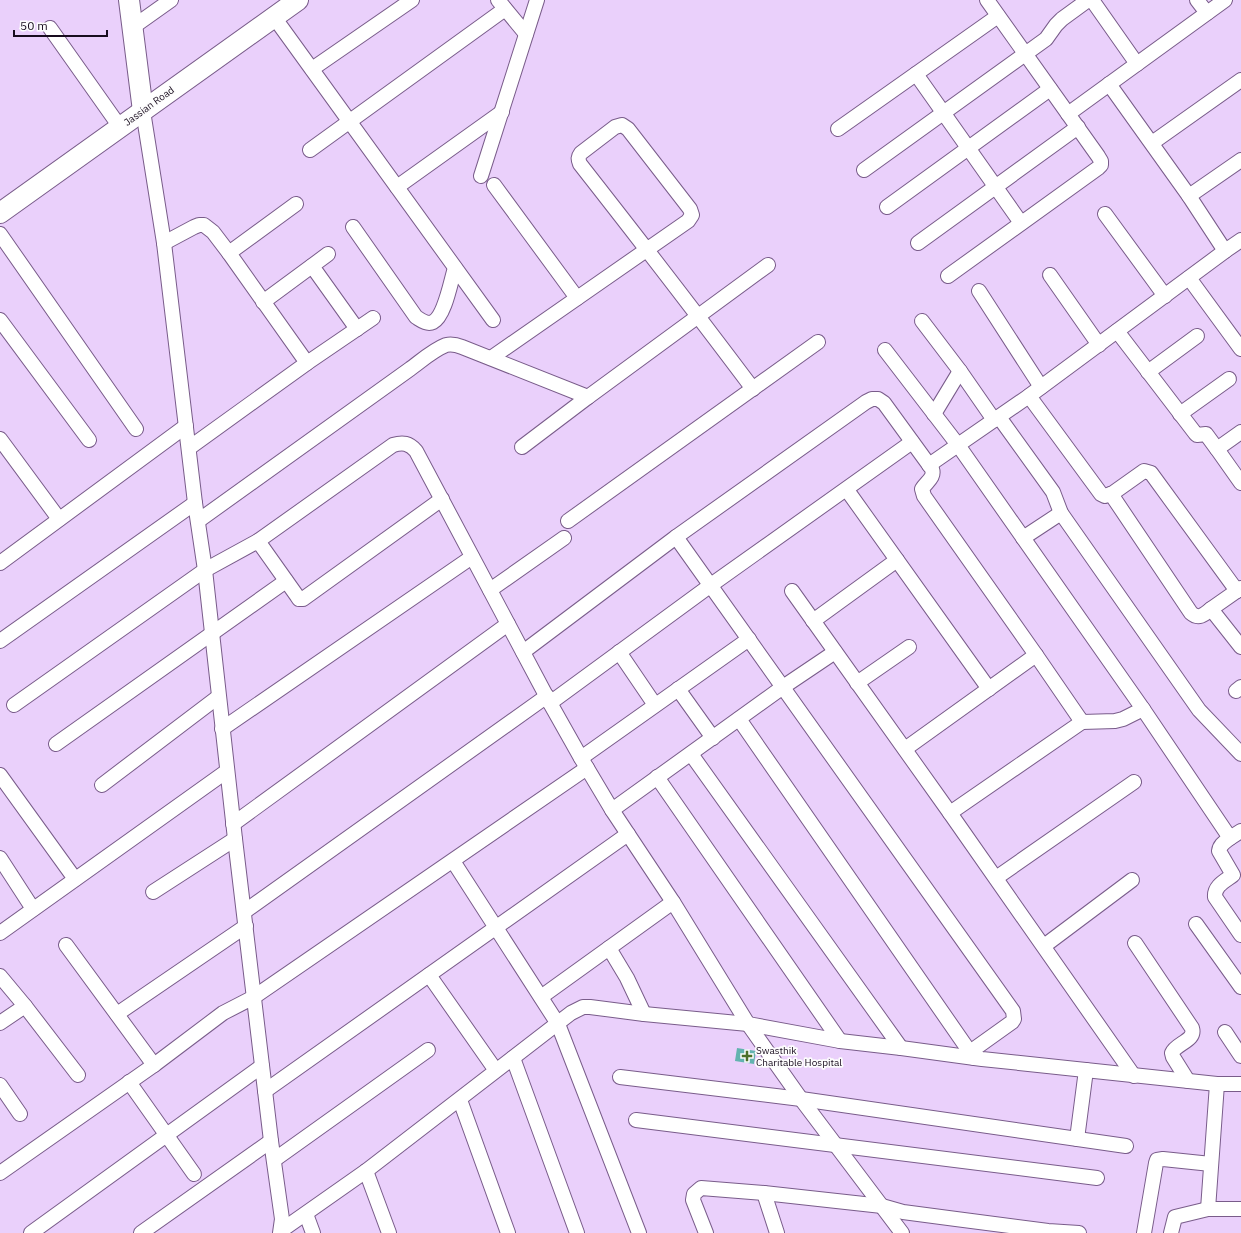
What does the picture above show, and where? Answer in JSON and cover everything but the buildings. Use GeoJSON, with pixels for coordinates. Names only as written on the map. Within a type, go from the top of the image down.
{"type":"FeatureCollection","features":[{"type":"Feature","properties":{"kind":"street"},"geometry":{"type":"LineString","coordinates":[[130,0],[143,111],[164,244],[195,503],[205,570],[218,698],[282,1219],[281,1231]]}},
{"type":"Feature","properties":{"kind":"street"},"geometry":{"type":"LineString","coordinates":[[133,27],[171,0]]}},
{"type":"Feature","properties":{"kind":"street","name":"Jassian Road"},"geometry":{"type":"LineString","coordinates":[[2,207],[143,111],[298,0]]}},
{"type":"Feature","properties":{"kind":"street"},"geometry":{"type":"LineString","coordinates":[[312,69],[412,0]]}},
{"type":"Feature","properties":{"kind":"street"},"geometry":{"type":"LineString","coordinates":[[482,176],[537,0]]}},
{"type":"Feature","properties":{"kind":"street"},"geometry":{"type":"LineString","coordinates":[[948,276],[1101,165],[1101,161],[1098,156],[1078,127],[987,0]]}},
{"type":"Feature","properties":{"kind":"street"},"geometry":{"type":"LineString","coordinates":[[864,170],[1046,39],[1062,19],[1088,0]]}},
{"type":"Feature","properties":{"kind":"street"},"geometry":{"type":"LineString","coordinates":[[1092,0],[1137,64]]}},
{"type":"Feature","properties":{"kind":"street"},"geometry":{"type":"LineString","coordinates":[[1197,0],[1207,13]]}},
{"type":"Feature","properties":{"kind":"street"},"geometry":{"type":"LineString","coordinates":[[1068,114],[1225,0]]}},
{"type":"Feature","properties":{"kind":"street"},"geometry":{"type":"LineString","coordinates":[[310,150],[502,5],[526,34]]}},
{"type":"Feature","properties":{"kind":"street"},"geometry":{"type":"LineString","coordinates":[[838,129],[998,16]]}},
{"type":"Feature","properties":{"kind":"street"},"geometry":{"type":"LineString","coordinates":[[274,17],[493,320]]}},
{"type":"Feature","properties":{"kind":"street"},"geometry":{"type":"LineString","coordinates":[[50,28],[120,127]]}},
{"type":"Feature","properties":{"kind":"street"},"geometry":{"type":"LineString","coordinates":[[916,74],[1021,223]]}},
{"type":"Feature","properties":{"kind":"street"},"geometry":{"type":"LineString","coordinates":[[1152,143],[1241,80]]}},
{"type":"Feature","properties":{"kind":"street"},"geometry":{"type":"LineString","coordinates":[[1109,84],[1189,196],[1225,251]]}},
{"type":"Feature","properties":{"kind":"street"},"geometry":{"type":"LineString","coordinates":[[887,207],[1050,89]]}},
{"type":"Feature","properties":{"kind":"street"},"geometry":{"type":"LineString","coordinates":[[397,187],[502,112]]}},
{"type":"Feature","properties":{"kind":"street"},"geometry":{"type":"LineString","coordinates":[[491,358],[647,249],[688,221],[692,215],[692,212],[625,126],[618,126],[581,153],[578,156],[578,160],[647,249],[699,317],[752,389]]}},
{"type":"Feature","properties":{"kind":"street"},"geometry":{"type":"LineString","coordinates":[[918,243],[1078,127]]}},
{"type":"Feature","properties":{"kind":"street"},"geometry":{"type":"LineString","coordinates":[[1189,196],[1241,160]]}},
{"type":"Feature","properties":{"kind":"street"},"geometry":{"type":"LineString","coordinates":[[494,185],[577,298]]}},
{"type":"Feature","properties":{"kind":"street"},"geometry":{"type":"LineString","coordinates":[[229,253],[296,204]]}},
{"type":"Feature","properties":{"kind":"street"},"geometry":{"type":"LineString","coordinates":[[1105,214],[1165,296]]}},
{"type":"Feature","properties":{"kind":"street"},"geometry":{"type":"LineString","coordinates":[[164,244],[199,225],[204,225],[213,232],[307,363]]}},
{"type":"Feature","properties":{"kind":"street"},"geometry":{"type":"LineString","coordinates":[[353,227],[416,317],[423,322],[433,322],[441,313],[455,268]]}},
{"type":"Feature","properties":{"kind":"street"},"geometry":{"type":"LineString","coordinates":[[0,234],[136,429]]}},
{"type":"Feature","properties":{"kind":"street"},"geometry":{"type":"LineString","coordinates":[[929,465],[1029,396],[1241,240]]}},
{"type":"Feature","properties":{"kind":"street"},"geometry":{"type":"LineString","coordinates":[[263,302],[328,254]]}},
{"type":"Feature","properties":{"kind":"street"},"geometry":{"type":"LineString","coordinates":[[522,447],[768,265]]}},
{"type":"Feature","properties":{"kind":"street"},"geometry":{"type":"LineString","coordinates":[[312,266],[357,329]]}},
{"type":"Feature","properties":{"kind":"street"},"geometry":{"type":"LineString","coordinates":[[1050,275],[1099,345]]}},
{"type":"Feature","properties":{"kind":"street"},"geometry":{"type":"LineString","coordinates":[[1189,278],[1241,349]]}},
{"type":"Feature","properties":{"kind":"street"},"geometry":{"type":"LineString","coordinates":[[979,291],[1041,387]]}},
{"type":"Feature","properties":{"kind":"street"},"geometry":{"type":"LineString","coordinates":[[189,448],[307,363],[373,318]]}},
{"type":"Feature","properties":{"kind":"street"},"geometry":{"type":"LineString","coordinates":[[0,320],[89,440]]}},
{"type":"Feature","properties":{"kind":"street"},"geometry":{"type":"LineString","coordinates":[[922,320],[1053,492],[1061,513],[1200,710],[1241,754]]}},
{"type":"Feature","properties":{"kind":"street"},"geometry":{"type":"LineString","coordinates":[[1117,331],[1195,433],[1197,435],[1206,434],[1241,483]]}},
{"type":"Feature","properties":{"kind":"street"},"geometry":{"type":"LineString","coordinates":[[1148,372],[1197,336]]}},
{"type":"Feature","properties":{"kind":"street"},"geometry":{"type":"LineString","coordinates":[[568,521],[818,342]]}},
{"type":"Feature","properties":{"kind":"street"},"geometry":{"type":"LineString","coordinates":[[198,521],[439,348],[447,345],[454,344],[588,397]]}},
{"type":"Feature","properties":{"kind":"street"},"geometry":{"type":"LineString","coordinates":[[885,350],[958,445],[1143,708],[1235,834],[1220,846],[1219,851],[1237,880],[1218,886],[1214,892],[1215,897],[1241,935]]}},
{"type":"Feature","properties":{"kind":"street"},"geometry":{"type":"LineString","coordinates":[[934,414],[960,371]]}},
{"type":"Feature","properties":{"kind":"street"},"geometry":{"type":"LineString","coordinates":[[1180,414],[1229,379]]}},
{"type":"Feature","properties":{"kind":"street"},"geometry":{"type":"LineString","coordinates":[[1029,396],[1105,496],[1111,494],[1144,471],[1151,473],[1239,589],[1200,617],[1194,616],[1111,494]]}},
{"type":"Feature","properties":{"kind":"street"},"geometry":{"type":"LineString","coordinates":[[523,652],[676,537],[860,406],[872,399],[878,399],[884,403],[929,465],[933,473],[924,485],[922,493],[1036,654],[1082,722]]}},
{"type":"Feature","properties":{"kind":"street"},"geometry":{"type":"LineString","coordinates":[[0,563],[186,426]]}},
{"type":"Feature","properties":{"kind":"street"},"geometry":{"type":"LineString","coordinates":[[1217,449],[1241,432]]}},
{"type":"Feature","properties":{"kind":"street"},"geometry":{"type":"LineString","coordinates":[[0,439],[59,519]]}},
{"type":"Feature","properties":{"kind":"street"},"geometry":{"type":"LineString","coordinates":[[116,1014],[549,699],[619,652],[912,442]]}},
{"type":"Feature","properties":{"kind":"street"},"geometry":{"type":"LineString","coordinates":[[14,705],[205,570],[258,541],[393,445],[405,443],[412,446],[442,499],[523,652],[584,763],[612,810],[673,902],[748,1024],[801,1099],[902,1233]]}},
{"type":"Feature","properties":{"kind":"street"},"geometry":{"type":"LineString","coordinates":[[847,490],[989,689]]}},
{"type":"Feature","properties":{"kind":"street"},"geometry":{"type":"LineString","coordinates":[[258,541],[296,596],[303,599],[442,499]]}},
{"type":"Feature","properties":{"kind":"street"},"geometry":{"type":"LineString","coordinates":[[0,641],[195,503]]}},
{"type":"Feature","properties":{"kind":"street"},"geometry":{"type":"LineString","coordinates":[[1023,538],[1061,513]]}},
{"type":"Feature","properties":{"kind":"street"},"geometry":{"type":"LineString","coordinates":[[676,537],[1013,1010],[1014,1018],[1012,1022],[972,1055]]}},
{"type":"Feature","properties":{"kind":"street"},"geometry":{"type":"LineString","coordinates":[[490,590],[564,538]]}},
{"type":"Feature","properties":{"kind":"street"},"geometry":{"type":"LineString","coordinates":[[222,729],[472,557]]}},
{"type":"Feature","properties":{"kind":"street"},"geometry":{"type":"LineString","coordinates":[[813,621],[897,560]]}},
{"type":"Feature","properties":{"kind":"street"},"geometry":{"type":"LineString","coordinates":[[56,744],[286,581]]}},
{"type":"Feature","properties":{"kind":"street"},"geometry":{"type":"LineString","coordinates":[[792,591],[1044,946],[1134,1076]]}},
{"type":"Feature","properties":{"kind":"street"},"geometry":{"type":"LineString","coordinates":[[1211,609],[1241,647]]}},
{"type":"Feature","properties":{"kind":"street"},"geometry":{"type":"LineString","coordinates":[[233,824],[508,624]]}},
{"type":"Feature","properties":{"kind":"street"},"geometry":{"type":"LineString","coordinates":[[0,1173],[154,1065],[223,1013],[254,997],[454,861],[584,763],[655,706],[749,639]]}},
{"type":"Feature","properties":{"kind":"street"},"geometry":{"type":"LineString","coordinates":[[857,683],[909,647]]}},
{"type":"Feature","properties":{"kind":"street"},"geometry":{"type":"LineString","coordinates":[[619,652],[655,706]]}},
{"type":"Feature","properties":{"kind":"street"},"geometry":{"type":"LineString","coordinates":[[612,810],[783,687],[835,652]]}},
{"type":"Feature","properties":{"kind":"street"},"geometry":{"type":"LineString","coordinates":[[905,749],[1036,654]]}},
{"type":"Feature","properties":{"kind":"street"},"geometry":{"type":"LineString","coordinates":[[678,689],[713,738]]}},
{"type":"Feature","properties":{"kind":"street"},"geometry":{"type":"LineString","coordinates":[[102,785],[218,698]]}},
{"type":"Feature","properties":{"kind":"street"},"geometry":{"type":"LineString","coordinates":[[950,813],[1082,722],[1115,721],[1123,719],[1143,708]]}},
{"type":"Feature","properties":{"kind":"street"},"geometry":{"type":"LineString","coordinates":[[738,719],[972,1055]]}},
{"type":"Feature","properties":{"kind":"street"},"geometry":{"type":"LineString","coordinates":[[691,754],[901,1048]]}},
{"type":"Feature","properties":{"kind":"street"},"geometry":{"type":"LineString","coordinates":[[0,933],[227,771]]}},
{"type":"Feature","properties":{"kind":"street"},"geometry":{"type":"LineString","coordinates":[[0,775],[75,879]]}},
{"type":"Feature","properties":{"kind":"street"},"geometry":{"type":"LineString","coordinates":[[657,777],[840,1041]]}},
{"type":"Feature","properties":{"kind":"street"},"geometry":{"type":"LineString","coordinates":[[996,878],[1134,782]]}},
{"type":"Feature","properties":{"kind":"street"},"geometry":{"type":"LineString","coordinates":[[266,1091],[628,834]]}},
{"type":"Feature","properties":{"kind":"street"},"geometry":{"type":"LineString","coordinates":[[153,892],[235,838]]}},
{"type":"Feature","properties":{"kind":"street"},"geometry":{"type":"LineString","coordinates":[[0,858],[33,909]]}},
{"type":"Feature","properties":{"kind":"street"},"geometry":{"type":"LineString","coordinates":[[454,861],[558,1024],[638,1233]]}},
{"type":"Feature","properties":{"kind":"street"},"geometry":{"type":"LineString","coordinates":[[1044,946],[1132,880]]}},
{"type":"Feature","properties":{"kind":"street"},"geometry":{"type":"LineString","coordinates":[[541,997],[673,902]]}},
{"type":"Feature","properties":{"kind":"street"},"geometry":{"type":"LineString","coordinates":[[1196,924],[1241,987]]}},
{"type":"Feature","properties":{"kind":"street"},"geometry":{"type":"LineString","coordinates":[[1135,942],[1192,1028],[1192,1034],[1190,1037],[1176,1047],[1172,1053],[1173,1058],[1188,1081]]}},
{"type":"Feature","properties":{"kind":"street"},"geometry":{"type":"LineString","coordinates":[[66,945],[154,1065]]}},
{"type":"Feature","properties":{"kind":"street"},"geometry":{"type":"LineString","coordinates":[[609,948],[627,978],[644,1014]]}},
{"type":"Feature","properties":{"kind":"street"},"geometry":{"type":"LineString","coordinates":[[429,975],[492,1065]]}},
{"type":"Feature","properties":{"kind":"street"},"geometry":{"type":"LineString","coordinates":[[0,976],[78,1075]]}},
{"type":"Feature","properties":{"kind":"street"},"geometry":{"type":"LineString","coordinates":[[0,1023],[24,1006]]}},
{"type":"Feature","properties":{"kind":"street"},"geometry":{"type":"LineString","coordinates":[[281,1231],[366,1171],[577,1009],[583,1007],[590,1006],[644,1014],[748,1024],[840,1041],[972,1055],[1134,1076],[1217,1084],[1241,1084]]}},
{"type":"Feature","properties":{"kind":"street"},"geometry":{"type":"LineString","coordinates":[[1225,1032],[1241,1056]]}},
{"type":"Feature","properties":{"kind":"street"},"geometry":{"type":"LineString","coordinates":[[274,1160],[428,1050]]}},
{"type":"Feature","properties":{"kind":"street"},"geometry":{"type":"LineString","coordinates":[[513,1058],[577,1233]]}},
{"type":"Feature","properties":{"kind":"street"},"geometry":{"type":"LineString","coordinates":[[31,1233],[262,1066]]}},
{"type":"Feature","properties":{"kind":"street"},"geometry":{"type":"LineString","coordinates":[[1077,1139],[1086,1070]]}},
{"type":"Feature","properties":{"kind":"street"},"geometry":{"type":"LineString","coordinates":[[620,1077],[801,1099],[1126,1146]]}},
{"type":"Feature","properties":{"kind":"street"},"geometry":{"type":"LineString","coordinates":[[129,1082],[194,1174]]}},
{"type":"Feature","properties":{"kind":"street"},"geometry":{"type":"LineString","coordinates":[[1208,1209],[1217,1084]]}},
{"type":"Feature","properties":{"kind":"street"},"geometry":{"type":"LineString","coordinates":[[2,1093],[20,1114]]}},
{"type":"Feature","properties":{"kind":"street"},"geometry":{"type":"LineString","coordinates":[[460,1100],[508,1233]]}},
{"type":"Feature","properties":{"kind":"street"},"geometry":{"type":"LineString","coordinates":[[636,1120],[1097,1178]]}},
{"type":"Feature","properties":{"kind":"street"},"geometry":{"type":"LineString","coordinates":[[141,1233],[272,1140]]}},
{"type":"Feature","properties":{"kind":"street"},"geometry":{"type":"LineString","coordinates":[[1144,1233],[1157,1160],[1163,1158],[1211,1164]]}},
{"type":"Feature","properties":{"kind":"street"},"geometry":{"type":"LineString","coordinates":[[366,1171],[389,1233]]}},
{"type":"Feature","properties":{"kind":"street"},"geometry":{"type":"LineString","coordinates":[[706,1233],[693,1200],[693,1197],[701,1188],[764,1192],[882,1206],[903,1212],[1049,1232],[1079,1233]]}},
{"type":"Feature","properties":{"kind":"street"},"geometry":{"type":"LineString","coordinates":[[764,1192],[777,1233]]}},
{"type":"Feature","properties":{"kind":"street"},"geometry":{"type":"LineString","coordinates":[[1171,1233],[1175,1217],[1208,1209],[1241,1209]]}},
{"type":"Feature","properties":{"kind":"street"},"geometry":{"type":"LineString","coordinates":[[306,1214],[313,1233]]}},
{"type":"Feature","properties":{"kind":"place","name":"Swasthik Charitable Hospital"},"geometry":{"type":"Point","coordinates":[747,1056]}}]}
